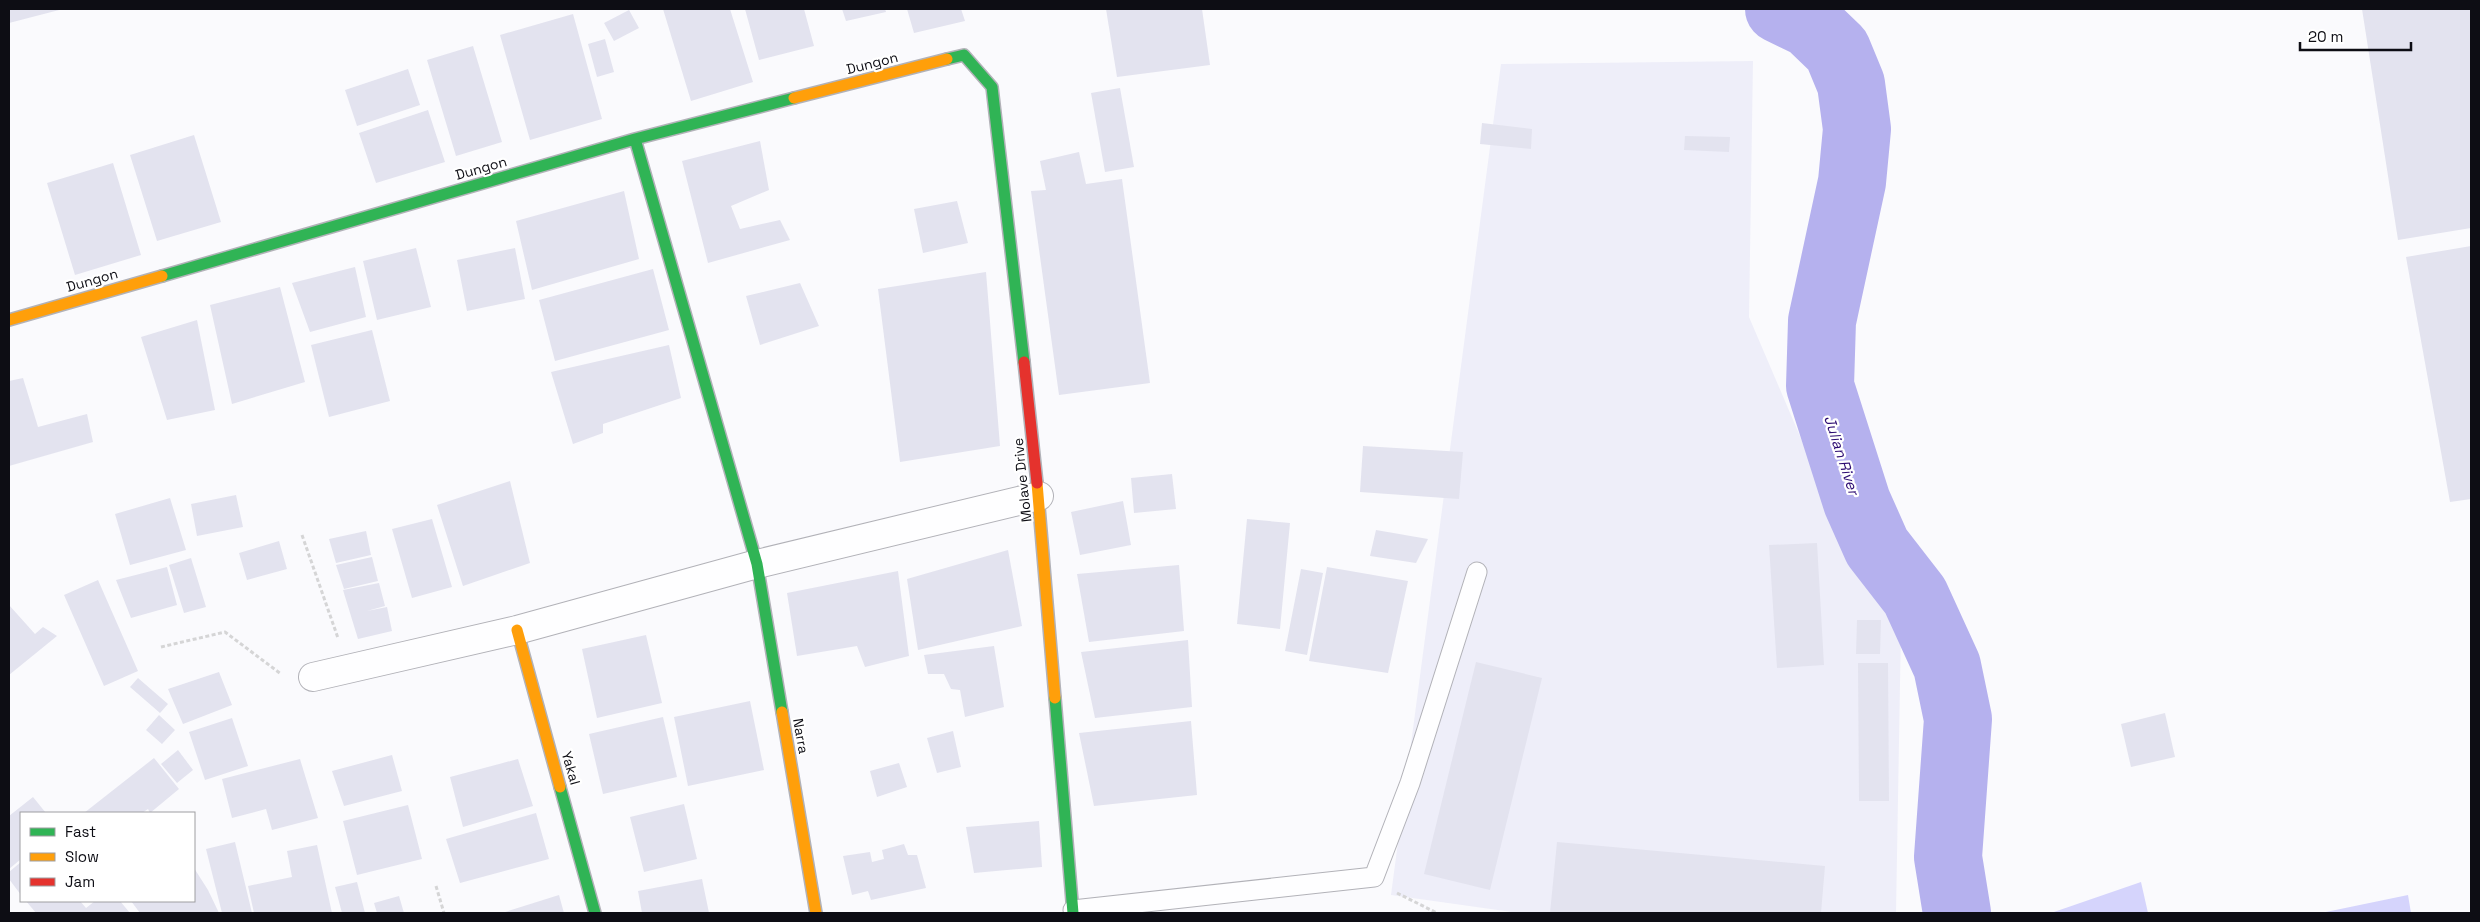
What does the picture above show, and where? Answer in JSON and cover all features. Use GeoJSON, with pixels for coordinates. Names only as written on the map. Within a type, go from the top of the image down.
{"type":"FeatureCollection","features":[{"type":"Feature","properties":{"kind":"street","name":"Dungon"},"geometry":{"type":"LineString","coordinates":[[9,320],[635,139],[964,55]]}},
{"type":"Feature","properties":{"kind":"street","name":"Molave Drive"},"geometry":{"type":"LineString","coordinates":[[964,55],[992,87],[1039,496],[1073,912]]}},
{"type":"Feature","properties":{"kind":"street","name":"Narra"},"geometry":{"type":"LineString","coordinates":[[635,139],[757,564],[816,913]]}},
{"type":"Feature","properties":{"kind":"street"},"geometry":{"type":"LineString","coordinates":[[313,677],[517,630],[757,564],[1039,496]]}},
{"type":"Feature","properties":{"kind":"street","name":"Yakal"},"geometry":{"type":"LineString","coordinates":[[517,630],[595,913]]}},
{"type":"Feature","properties":{"kind":"lane"},"geometry":{"type":"LineString","coordinates":[[1073,912],[1374,877],[1410,783],[1477,572]]}},
{"type":"Feature","properties":{"kind":"path"},"geometry":{"type":"LineString","coordinates":[[302,535],[349,669]]}},
{"type":"Feature","properties":{"kind":"path"},"geometry":{"type":"LineString","coordinates":[[161,647],[225,632],[285,677]]}},
{"type":"Feature","properties":{"kind":"path"},"geometry":{"type":"LineString","coordinates":[[1374,877],[1402,896],[1437,913]]}},
{"type":"Feature","properties":{"kind":"path"},"geometry":{"type":"LineString","coordinates":[[436,886],[444,913]]}},
{"type":"Feature","properties":{"kind":"shaded area"},"geometry":{"type":"Polygon","coordinates":[[[1753,61],[1749,317],[1811,462],[1901,627],[1896,913],[1519,913],[1391,895],[1501,64],[1753,61]]]}},
{"type":"Feature","properties":{"kind":"shaded area"},"geometry":{"type":"Polygon","coordinates":[[[2141,882],[2148,913],[2051,913],[2141,882]]]}},
{"type":"Feature","properties":{"kind":"shaded area"},"geometry":{"type":"Polygon","coordinates":[[[2408,895],[2411,913],[2321,913],[2408,895]]]}},
{"type":"Feature","properties":{"kind":"building"},"geometry":{"type":"Polygon","coordinates":[[[9,9],[63,9],[9,23],[9,9]]]}},
{"type":"Feature","properties":{"kind":"building"},"geometry":{"type":"Polygon","coordinates":[[[663,9],[730,9],[753,82],[691,101],[663,9]]]}},
{"type":"Feature","properties":{"kind":"building"},"geometry":{"type":"Polygon","coordinates":[[[745,9],[804,9],[814,46],[759,60],[745,9]]]}},
{"type":"Feature","properties":{"kind":"building"},"geometry":{"type":"Polygon","coordinates":[[[842,9],[885,9],[886,12],[846,21],[842,9]]]}},
{"type":"Feature","properties":{"kind":"building"},"geometry":{"type":"Polygon","coordinates":[[[907,9],[961,9],[965,21],[914,33],[907,9]]]}},
{"type":"Feature","properties":{"kind":"building"},"geometry":{"type":"Polygon","coordinates":[[[1106,9],[1202,9],[1210,65],[1117,77],[1106,9]]]}},
{"type":"Feature","properties":{"kind":"building"},"geometry":{"type":"Polygon","coordinates":[[[2362,9],[2471,9],[2471,228],[2398,240],[2362,9]]]}},
{"type":"Feature","properties":{"kind":"building"},"geometry":{"type":"Polygon","coordinates":[[[629,10],[639,28],[614,41],[604,23],[629,10]]]}},
{"type":"Feature","properties":{"kind":"building"},"geometry":{"type":"Polygon","coordinates":[[[573,14],[602,119],[530,140],[500,35],[573,14]]]}},
{"type":"Feature","properties":{"kind":"building"},"geometry":{"type":"Polygon","coordinates":[[[605,39],[614,72],[597,77],[588,44],[605,39]]]}},
{"type":"Feature","properties":{"kind":"building"},"geometry":{"type":"Polygon","coordinates":[[[473,46],[502,142],[456,156],[427,60],[473,46]]]}},
{"type":"Feature","properties":{"kind":"building"},"geometry":{"type":"Polygon","coordinates":[[[408,69],[420,105],[357,126],[345,90],[408,69]]]}},
{"type":"Feature","properties":{"kind":"building"},"geometry":{"type":"Polygon","coordinates":[[[1120,88],[1134,167],[1105,172],[1091,93],[1120,88]]]}},
{"type":"Feature","properties":{"kind":"building"},"geometry":{"type":"Polygon","coordinates":[[[428,110],[445,162],[376,183],[359,133],[428,110]]]}},
{"type":"Feature","properties":{"kind":"building"},"geometry":{"type":"Polygon","coordinates":[[[1482,123],[1532,129],[1531,149],[1480,144],[1482,123]]]}},
{"type":"Feature","properties":{"kind":"building"},"geometry":{"type":"Polygon","coordinates":[[[194,135],[221,222],[157,241],[130,155],[194,135]]]}},
{"type":"Feature","properties":{"kind":"building"},"geometry":{"type":"Polygon","coordinates":[[[1685,136],[1730,137],[1729,152],[1684,150],[1685,136]]]}},
{"type":"Feature","properties":{"kind":"building"},"geometry":{"type":"Polygon","coordinates":[[[760,141],[769,190],[731,206],[740,229],[780,220],[790,240],[708,263],[682,161],[760,141]]]}},
{"type":"Feature","properties":{"kind":"building"},"geometry":{"type":"Polygon","coordinates":[[[1079,152],[1086,184],[1122,179],[1150,383],[1059,395],[1031,191],[1046,190],[1040,161],[1079,152]]]}},
{"type":"Feature","properties":{"kind":"building"},"geometry":{"type":"Polygon","coordinates":[[[113,163],[141,255],[75,275],[47,183],[113,163]]]}},
{"type":"Feature","properties":{"kind":"building"},"geometry":{"type":"Polygon","coordinates":[[[624,191],[639,259],[532,290],[516,221],[624,191]]]}},
{"type":"Feature","properties":{"kind":"building"},"geometry":{"type":"Polygon","coordinates":[[[957,201],[968,243],[923,253],[914,209],[957,201]]]}},
{"type":"Feature","properties":{"kind":"building"},"geometry":{"type":"Polygon","coordinates":[[[2471,246],[2471,499],[2450,502],[2406,257],[2471,246]]]}},
{"type":"Feature","properties":{"kind":"building"},"geometry":{"type":"Polygon","coordinates":[[[416,248],[431,307],[377,320],[363,261],[416,248]]]}},
{"type":"Feature","properties":{"kind":"building"},"geometry":{"type":"Polygon","coordinates":[[[515,248],[525,299],[467,311],[457,260],[515,248]]]}},
{"type":"Feature","properties":{"kind":"building"},"geometry":{"type":"Polygon","coordinates":[[[355,267],[366,317],[310,332],[292,283],[355,267]]]}},
{"type":"Feature","properties":{"kind":"building"},"geometry":{"type":"Polygon","coordinates":[[[653,269],[669,330],[555,361],[539,300],[653,269]]]}},
{"type":"Feature","properties":{"kind":"building"},"geometry":{"type":"Polygon","coordinates":[[[986,272],[1000,446],[900,462],[878,289],[986,272]]]}},
{"type":"Feature","properties":{"kind":"building"},"geometry":{"type":"Polygon","coordinates":[[[800,283],[819,326],[760,345],[746,296],[800,283]]]}},
{"type":"Feature","properties":{"kind":"building"},"geometry":{"type":"Polygon","coordinates":[[[280,287],[305,382],[232,404],[210,305],[280,287]]]}},
{"type":"Feature","properties":{"kind":"building"},"geometry":{"type":"Polygon","coordinates":[[[197,320],[215,410],[167,420],[141,337],[197,320]]]}},
{"type":"Feature","properties":{"kind":"building"},"geometry":{"type":"Polygon","coordinates":[[[372,330],[390,401],[329,417],[311,345],[372,330]]]}},
{"type":"Feature","properties":{"kind":"building"},"geometry":{"type":"Polygon","coordinates":[[[669,345],[681,398],[603,424],[603,433],[573,444],[551,372],[669,345]]]}},
{"type":"Feature","properties":{"kind":"building"},"geometry":{"type":"Polygon","coordinates":[[[23,378],[38,427],[87,414],[93,442],[9,466],[9,381],[23,378]]]}},
{"type":"Feature","properties":{"kind":"building"},"geometry":{"type":"Polygon","coordinates":[[[1363,446],[1463,452],[1459,499],[1360,492],[1363,446]]]}},
{"type":"Feature","properties":{"kind":"building"},"geometry":{"type":"Polygon","coordinates":[[[1172,474],[1176,509],[1134,513],[1131,478],[1172,474]]]}},
{"type":"Feature","properties":{"kind":"building"},"geometry":{"type":"Polygon","coordinates":[[[510,481],[530,563],[463,586],[437,505],[510,481]]]}},
{"type":"Feature","properties":{"kind":"building"},"geometry":{"type":"Polygon","coordinates":[[[236,495],[243,527],[197,536],[191,504],[236,495]]]}},
{"type":"Feature","properties":{"kind":"building"},"geometry":{"type":"Polygon","coordinates":[[[170,498],[186,550],[130,565],[115,514],[170,498]]]}},
{"type":"Feature","properties":{"kind":"building"},"geometry":{"type":"Polygon","coordinates":[[[1123,501],[1131,545],[1080,555],[1071,512],[1123,501]]]}},
{"type":"Feature","properties":{"kind":"building"},"geometry":{"type":"Polygon","coordinates":[[[432,519],[452,587],[412,598],[392,529],[432,519]]]}},
{"type":"Feature","properties":{"kind":"building"},"geometry":{"type":"Polygon","coordinates":[[[1247,519],[1290,523],[1280,629],[1237,624],[1247,519]]]}},
{"type":"Feature","properties":{"kind":"building"},"geometry":{"type":"Polygon","coordinates":[[[1376,530],[1428,539],[1416,563],[1370,556],[1376,530]]]}},
{"type":"Feature","properties":{"kind":"building"},"geometry":{"type":"Polygon","coordinates":[[[366,531],[371,555],[336,563],[329,539],[366,531]]]}},
{"type":"Feature","properties":{"kind":"building"},"geometry":{"type":"Polygon","coordinates":[[[279,541],[287,569],[247,580],[239,553],[279,541]]]}},
{"type":"Feature","properties":{"kind":"building"},"geometry":{"type":"Polygon","coordinates":[[[1817,543],[1824,665],[1777,668],[1769,545],[1817,543]]]}},
{"type":"Feature","properties":{"kind":"building"},"geometry":{"type":"Polygon","coordinates":[[[1008,550],[1022,626],[918,650],[907,579],[1008,550]]]}},
{"type":"Feature","properties":{"kind":"building"},"geometry":{"type":"Polygon","coordinates":[[[372,557],[378,581],[344,589],[336,565],[372,557]]]}},
{"type":"Feature","properties":{"kind":"building"},"geometry":{"type":"Polygon","coordinates":[[[191,558],[206,607],[184,613],[169,565],[191,558]]]}},
{"type":"Feature","properties":{"kind":"building"},"geometry":{"type":"Polygon","coordinates":[[[1179,565],[1184,631],[1089,642],[1077,574],[1179,565]]]}},
{"type":"Feature","properties":{"kind":"building"},"geometry":{"type":"Polygon","coordinates":[[[167,567],[177,605],[131,618],[116,580],[167,567]]]}},
{"type":"Feature","properties":{"kind":"building"},"geometry":{"type":"Polygon","coordinates":[[[1327,567],[1408,581],[1388,673],[1309,661],[1327,567]]]}},
{"type":"Feature","properties":{"kind":"building"},"geometry":{"type":"Polygon","coordinates":[[[1301,569],[1323,573],[1307,655],[1285,651],[1301,569]]]}},
{"type":"Feature","properties":{"kind":"building"},"geometry":{"type":"Polygon","coordinates":[[[898,571],[909,656],[865,667],[857,646],[797,656],[787,593],[898,571]]]}},
{"type":"Feature","properties":{"kind":"building"},"geometry":{"type":"Polygon","coordinates":[[[98,580],[138,671],[104,686],[64,595],[98,580]]]}},
{"type":"Feature","properties":{"kind":"building"},"geometry":{"type":"Polygon","coordinates":[[[379,583],[385,606],[367,611],[387,607],[392,631],[358,639],[343,590],[379,583]]]}},
{"type":"Feature","properties":{"kind":"building"},"geometry":{"type":"Polygon","coordinates":[[[9,605],[35,634],[43,627],[57,636],[9,675],[9,605]]]}},
{"type":"Feature","properties":{"kind":"building"},"geometry":{"type":"Polygon","coordinates":[[[1857,620],[1881,620],[1880,654],[1856,654],[1857,620]]]}},
{"type":"Feature","properties":{"kind":"building"},"geometry":{"type":"Polygon","coordinates":[[[646,635],[662,703],[597,718],[582,649],[646,635]]]}},
{"type":"Feature","properties":{"kind":"building"},"geometry":{"type":"Polygon","coordinates":[[[1188,640],[1192,707],[1095,718],[1081,652],[1188,640]]]}},
{"type":"Feature","properties":{"kind":"building"},"geometry":{"type":"Polygon","coordinates":[[[994,646],[1004,707],[965,717],[960,690],[951,689],[944,674],[928,674],[924,655],[994,646]]]}},
{"type":"Feature","properties":{"kind":"building"},"geometry":{"type":"Polygon","coordinates":[[[1476,662],[1542,678],[1490,890],[1424,874],[1476,662]]]}},
{"type":"Feature","properties":{"kind":"building"},"geometry":{"type":"Polygon","coordinates":[[[1858,663],[1888,663],[1889,801],[1859,801],[1858,663]]]}},
{"type":"Feature","properties":{"kind":"building"},"geometry":{"type":"Polygon","coordinates":[[[219,672],[232,705],[183,724],[168,689],[219,672]]]}},
{"type":"Feature","properties":{"kind":"building"},"geometry":{"type":"Polygon","coordinates":[[[138,678],[168,704],[160,713],[130,687],[138,678]]]}},
{"type":"Feature","properties":{"kind":"building"},"geometry":{"type":"Polygon","coordinates":[[[750,701],[764,770],[688,786],[674,717],[750,701]]]}},
{"type":"Feature","properties":{"kind":"building"},"geometry":{"type":"Polygon","coordinates":[[[2165,713],[2175,757],[2131,767],[2121,724],[2165,713]]]}},
{"type":"Feature","properties":{"kind":"building"},"geometry":{"type":"Polygon","coordinates":[[[159,715],[175,730],[162,744],[146,730],[159,715]]]}},
{"type":"Feature","properties":{"kind":"building"},"geometry":{"type":"Polygon","coordinates":[[[663,717],[677,777],[603,794],[589,734],[663,717]]]}},
{"type":"Feature","properties":{"kind":"building"},"geometry":{"type":"Polygon","coordinates":[[[232,718],[248,766],[205,780],[189,732],[232,718]]]}},
{"type":"Feature","properties":{"kind":"building"},"geometry":{"type":"Polygon","coordinates":[[[1191,721],[1197,795],[1094,806],[1079,733],[1191,721]]]}},
{"type":"Feature","properties":{"kind":"building"},"geometry":{"type":"Polygon","coordinates":[[[953,731],[961,767],[937,773],[927,738],[953,731]]]}},
{"type":"Feature","properties":{"kind":"building"},"geometry":{"type":"Polygon","coordinates":[[[178,750],[193,770],[177,783],[161,764],[178,750]]]}},
{"type":"Feature","properties":{"kind":"building"},"geometry":{"type":"Polygon","coordinates":[[[392,755],[402,791],[344,806],[332,771],[392,755]]]}},
{"type":"Feature","properties":{"kind":"building"},"geometry":{"type":"Polygon","coordinates":[[[154,758],[179,789],[151,812],[148,809],[144,812],[85,812],[154,758]]]}},
{"type":"Feature","properties":{"kind":"building"},"geometry":{"type":"Polygon","coordinates":[[[300,759],[318,818],[272,830],[266,809],[232,818],[222,779],[300,759]]]}},
{"type":"Feature","properties":{"kind":"building"},"geometry":{"type":"Polygon","coordinates":[[[518,759],[533,806],[463,827],[450,777],[518,759]]]}},
{"type":"Feature","properties":{"kind":"building"},"geometry":{"type":"Polygon","coordinates":[[[899,763],[907,787],[877,797],[870,771],[899,763]]]}},
{"type":"Feature","properties":{"kind":"building"},"geometry":{"type":"Polygon","coordinates":[[[33,797],[45,812],[20,812],[20,860],[9,869],[9,816],[33,797]]]}},
{"type":"Feature","properties":{"kind":"building"},"geometry":{"type":"Polygon","coordinates":[[[684,804],[697,859],[644,872],[630,817],[684,804]]]}},
{"type":"Feature","properties":{"kind":"building"},"geometry":{"type":"Polygon","coordinates":[[[408,805],[422,859],[357,875],[343,821],[408,805]]]}},
{"type":"Feature","properties":{"kind":"building"},"geometry":{"type":"Polygon","coordinates":[[[536,813],[549,859],[460,883],[446,839],[536,813]]]}},
{"type":"Feature","properties":{"kind":"building"},"geometry":{"type":"Polygon","coordinates":[[[1039,821],[1042,867],[974,873],[966,827],[1039,821]]]}},
{"type":"Feature","properties":{"kind":"building"},"geometry":{"type":"Polygon","coordinates":[[[235,842],[252,913],[222,913],[206,849],[235,842]]]}},
{"type":"Feature","properties":{"kind":"building"},"geometry":{"type":"Polygon","coordinates":[[[1557,842],[1825,866],[1821,913],[1550,913],[1557,842]]]}},
{"type":"Feature","properties":{"kind":"building"},"geometry":{"type":"Polygon","coordinates":[[[904,844],[908,855],[917,855],[926,888],[871,900],[868,891],[852,895],[843,856],[870,852],[872,862],[884,859],[882,850],[904,844]]]}},
{"type":"Feature","properties":{"kind":"building"},"geometry":{"type":"Polygon","coordinates":[[[317,845],[332,913],[254,913],[248,886],[292,877],[287,851],[317,845]]]}},
{"type":"Feature","properties":{"kind":"building"},"geometry":{"type":"Polygon","coordinates":[[[20,863],[20,894],[9,879],[9,872],[20,863]]]}},
{"type":"Feature","properties":{"kind":"building"},"geometry":{"type":"Polygon","coordinates":[[[195,870],[219,913],[140,913],[132,902],[195,902],[195,870]]]}},
{"type":"Feature","properties":{"kind":"building"},"geometry":{"type":"Polygon","coordinates":[[[702,879],[709,913],[642,913],[638,891],[702,879]]]}},
{"type":"Feature","properties":{"kind":"building"},"geometry":{"type":"Polygon","coordinates":[[[357,882],[365,913],[342,913],[335,887],[357,882]]]}},
{"type":"Feature","properties":{"kind":"building"},"geometry":{"type":"Polygon","coordinates":[[[559,895],[564,913],[502,913],[559,895]]]}},
{"type":"Feature","properties":{"kind":"building"},"geometry":{"type":"Polygon","coordinates":[[[399,896],[404,913],[377,913],[374,903],[399,896]]]}},
{"type":"Feature","properties":{"kind":"building"},"geometry":{"type":"Polygon","coordinates":[[[27,902],[81,902],[86,908],[94,902],[121,902],[130,913],[36,913],[27,902]]]}},
{"type":"Feature","properties":{"kind":"waterway","name":"Julian River"},"geometry":{"type":"LineString","coordinates":[[1779,9],[1810,24],[1837,50],[1851,84],[1857,129],[1852,182],[1822,321],[1820,386],[1857,502],[1877,547],[1915,596],[1947,666],[1958,719],[1948,857],[1957,913]]}},
{"type":"Feature","properties":{"kind":"traffic: fast"},"geometry":{"type":"LineString","coordinates":[[947,59],[964,55],[992,87],[1024,362]]}},
{"type":"Feature","properties":{"kind":"traffic: fast"},"geometry":{"type":"LineString","coordinates":[[162,276],[635,139],[794,98]]}},
{"type":"Feature","properties":{"kind":"traffic: fast"},"geometry":{"type":"LineString","coordinates":[[635,139],[757,564],[782,712]]}},
{"type":"Feature","properties":{"kind":"traffic: fast"},"geometry":{"type":"LineString","coordinates":[[1055,698],[1073,913]]}},
{"type":"Feature","properties":{"kind":"traffic: fast"},"geometry":{"type":"LineString","coordinates":[[560,787],[595,913]]}},
{"type":"Feature","properties":{"kind":"traffic: slow"},"geometry":{"type":"LineString","coordinates":[[794,98],[947,59]]}},
{"type":"Feature","properties":{"kind":"traffic: slow"},"geometry":{"type":"LineString","coordinates":[[9,320],[162,276]]}},
{"type":"Feature","properties":{"kind":"traffic: slow"},"geometry":{"type":"LineString","coordinates":[[1037,483],[1055,698]]}},
{"type":"Feature","properties":{"kind":"traffic: slow"},"geometry":{"type":"LineString","coordinates":[[517,630],[560,787]]}},
{"type":"Feature","properties":{"kind":"traffic: slow"},"geometry":{"type":"LineString","coordinates":[[782,712],[816,913]]}},
{"type":"Feature","properties":{"kind":"traffic: jam"},"geometry":{"type":"LineString","coordinates":[[1024,362],[1037,483]]}}]}
